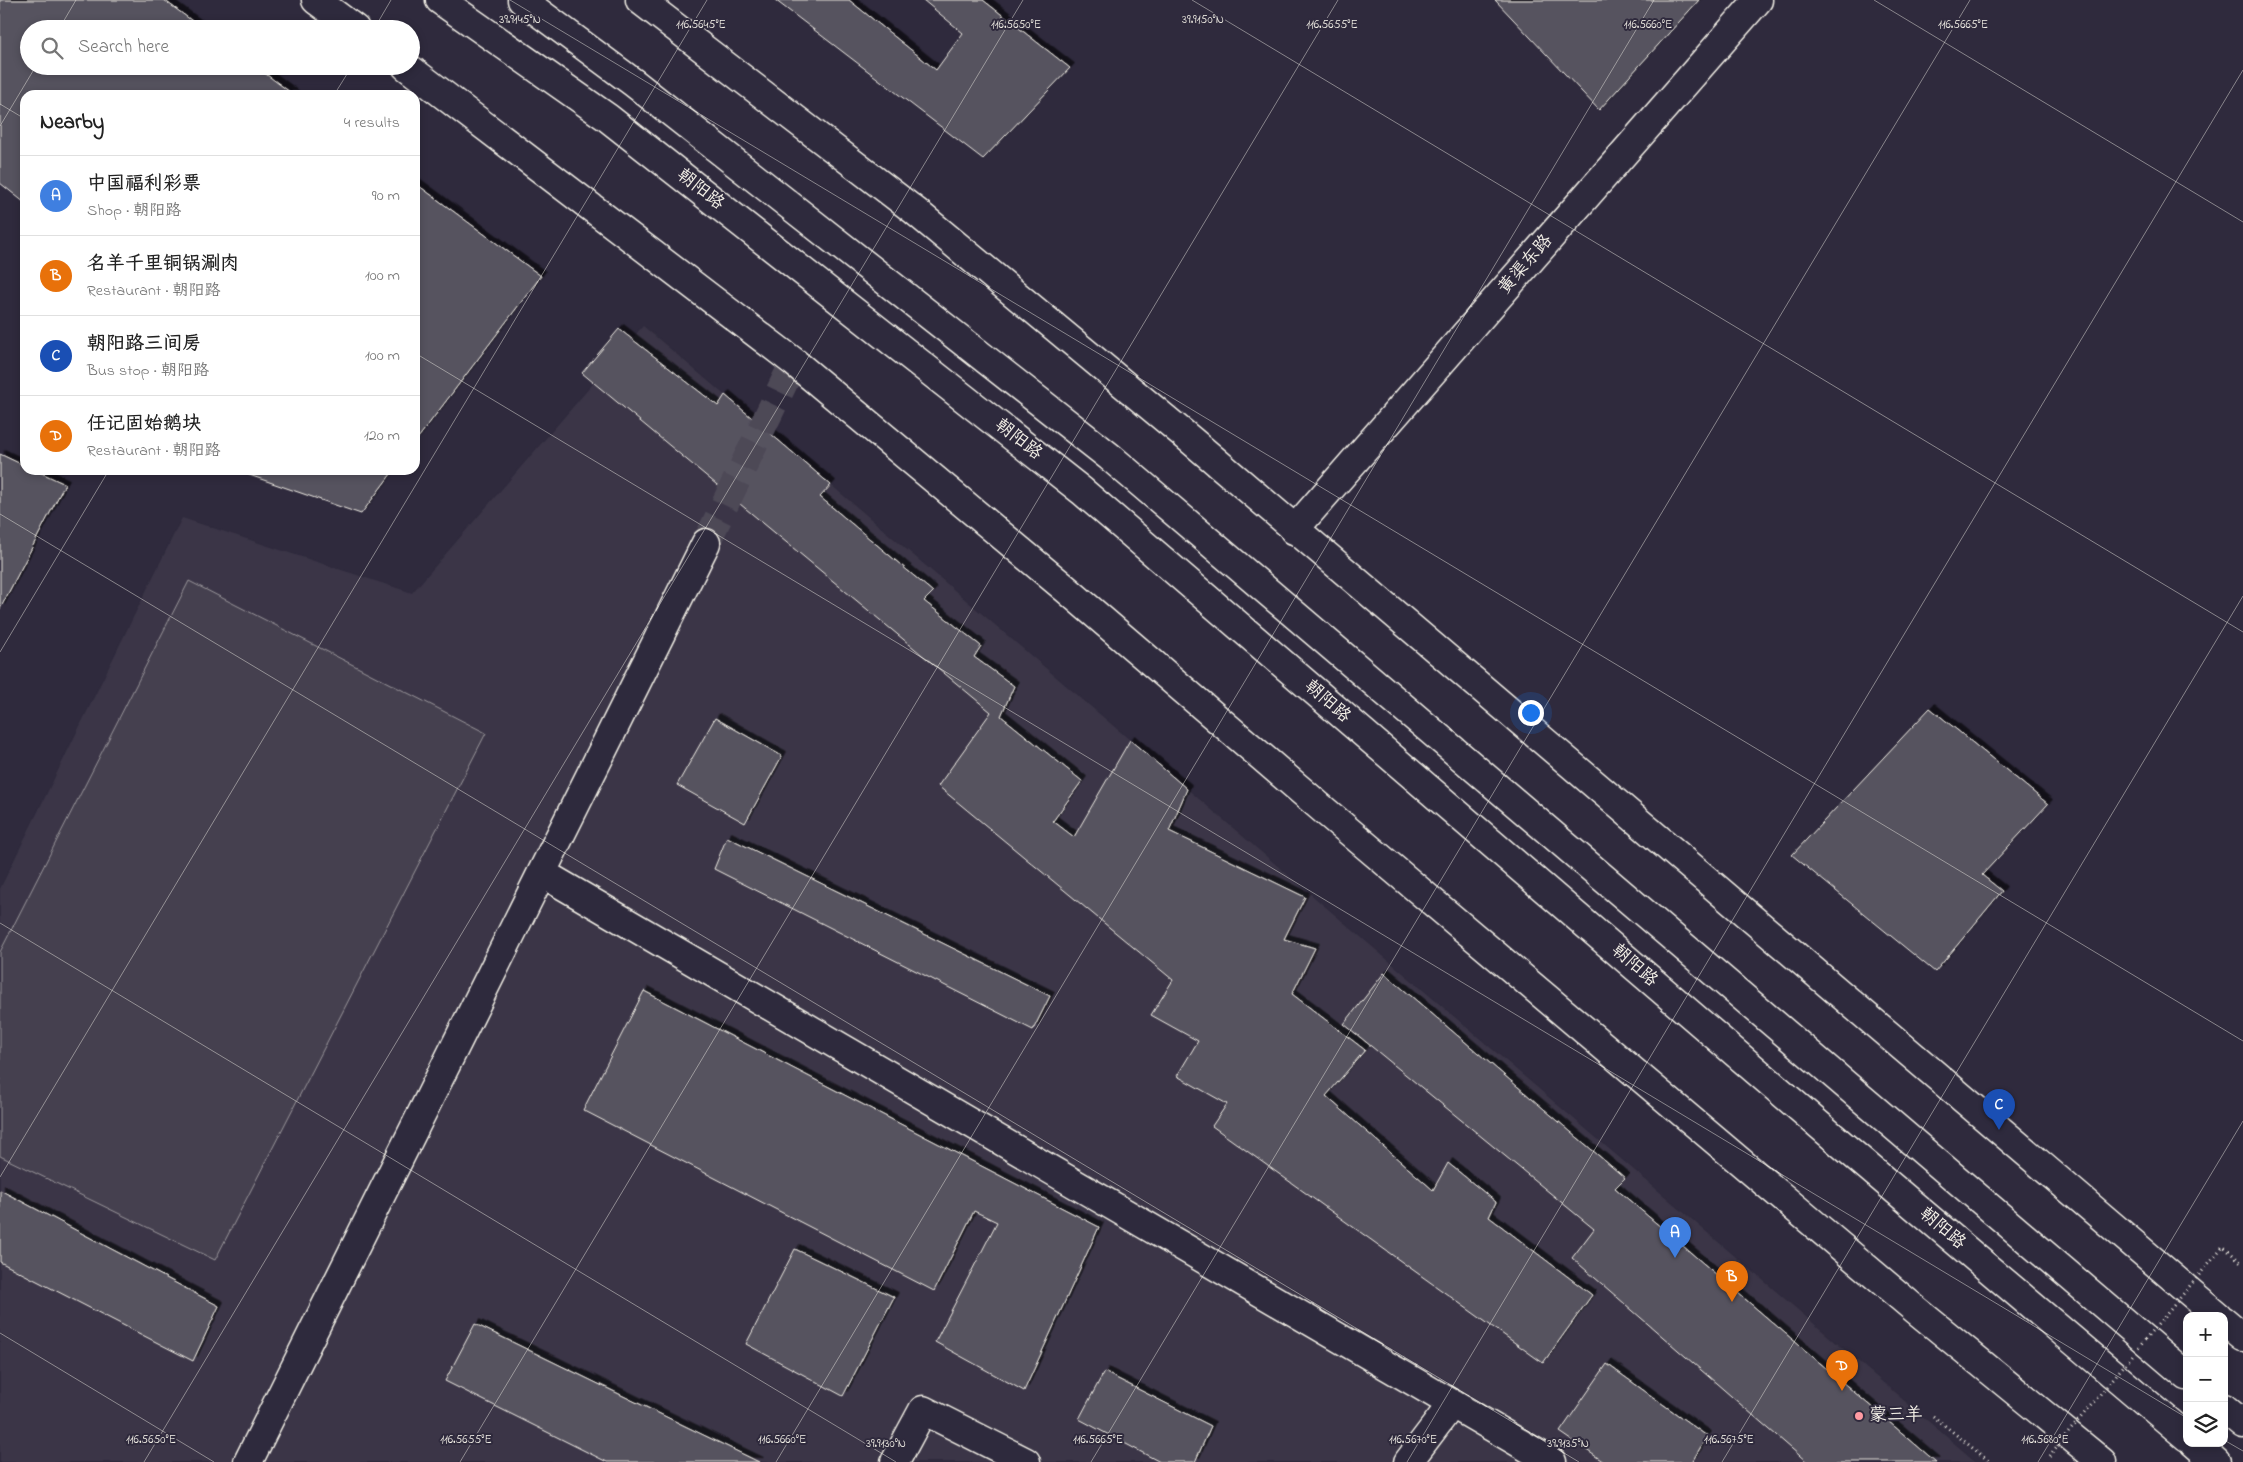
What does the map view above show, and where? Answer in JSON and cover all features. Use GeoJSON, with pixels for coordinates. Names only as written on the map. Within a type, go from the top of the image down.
{"type":"FeatureCollection","features":[{"type":"Feature","properties":{"kind":"main road"},"geometry":{"type":"LineString","coordinates":[[316,0],[343,20]]}},
{"type":"Feature","properties":{"kind":"main road","name":"朝阳路"},"geometry":{"type":"LineString","coordinates":[[440,0],[608,118],[1082,491],[1839,1142],[2183,1434]]}},
{"type":"Feature","properties":{"kind":"main road"},"geometry":{"type":"LineString","coordinates":[[522,0],[642,89],[1110,457],[2183,1373]]}},
{"type":"Feature","properties":{"kind":"main road"},"geometry":{"type":"LineString","coordinates":[[640,0],[916,211],[1192,441],[1294,530],[2213,1312]]}},
{"type":"Feature","properties":{"kind":"main road","name":"黄渠东路"},"geometry":{"type":"LineString","coordinates":[[1294,530],[1758,0]]}},
{"type":"Feature","properties":{"kind":"main road"},"geometry":{"type":"LineString","coordinates":[[418,75],[802,368],[1066,588],[1324,811],[1908,1303],[2102,1462]]}},
{"type":"Feature","properties":{"kind":"main road"},"geometry":{"type":"LineString","coordinates":[[248,1462],[706,543]]}},
{"type":"Feature","properties":{"kind":"main road"},"geometry":{"type":"LineString","coordinates":[[542,873],[1552,1462]]}},
{"type":"Feature","properties":{"kind":"main road"},"geometry":{"type":"LineString","coordinates":[[2228,1325],[2243,1337]]}},
{"type":"Feature","properties":{"kind":"main road"},"geometry":{"type":"LineString","coordinates":[[1408,1462],[1452,1404]]}},
{"type":"Feature","properties":{"kind":"main road"},"geometry":{"type":"LineString","coordinates":[[895,1462],[923,1410],[1026,1462]]}},
{"type":"Feature","properties":{"kind":"main road"},"geometry":{"type":"LineString","coordinates":[[2228,1411],[2243,1424]]}},
{"type":"Feature","properties":{"kind":"main road"},"geometry":{"type":"LineString","coordinates":[[2199,1447],[2216,1462]]}},
{"type":"Feature","properties":{"kind":"path"},"geometry":{"type":"LineString","coordinates":[[2049,1456],[2223,1246],[2243,1264]]}},
{"type":"Feature","properties":{"kind":"path"},"geometry":{"type":"LineString","coordinates":[[1933,1416],[1990,1462]]}},
{"type":"Feature","properties":{"kind":"shaded area"},"geometry":{"type":"Polygon","coordinates":[[[643,326],[1976,1462],[0,1462],[0,889],[182,518],[412,593],[643,326]]]}},
{"type":"Feature","properties":{"kind":"shaded area"},"geometry":{"type":"Polygon","coordinates":[[[189,581],[486,733],[215,1260],[0,1156],[0,952],[189,581]]]}},
{"type":"Feature","properties":{"kind":"building"},"geometry":{"type":"Polygon","coordinates":[[[0,0],[164,0],[191,20],[20,20],[20,75],[267,75],[287,90],[20,90],[20,199],[0,183],[0,0]]]}},
{"type":"Feature","properties":{"kind":"building"},"geometry":{"type":"Polygon","coordinates":[[[775,0],[849,0],[936,70],[963,33],[923,0],[983,0],[1070,68],[983,159],[775,0]]]}},
{"type":"Feature","properties":{"kind":"building"},"geometry":{"type":"Polygon","coordinates":[[[1495,0],[1699,0],[1599,110],[1495,0]]]}},
{"type":"Feature","properties":{"kind":"building"},"geometry":{"type":"Polygon","coordinates":[[[420,187],[541,276],[420,435],[420,187]]]}},
{"type":"Feature","properties":{"kind":"building"},"geometry":{"type":"Polygon","coordinates":[[[619,329],[718,406],[725,395],[831,485],[820,497],[933,592],[924,601],[981,646],[974,657],[1014,686],[1001,716],[1082,781],[1053,821],[1074,837],[1130,740],[1187,789],[1169,831],[1305,897],[1284,939],[1315,948],[1292,994],[1365,1050],[1326,1096],[1433,1190],[1448,1163],[1496,1202],[1489,1217],[1592,1295],[1543,1363],[1212,1126],[1227,1104],[1177,1076],[1198,1041],[1151,1015],[1173,980],[938,786],[991,712],[582,373],[619,329]]]}},
{"type":"Feature","properties":{"kind":"building"},"geometry":{"type":"Polygon","coordinates":[[[0,454],[20,464],[20,475],[46,475],[65,484],[0,609],[0,454]]]}},
{"type":"Feature","properties":{"kind":"building"},"geometry":{"type":"Polygon","coordinates":[[[249,475],[390,475],[361,514],[249,475]]]}},
{"type":"Feature","properties":{"kind":"building"},"geometry":{"type":"Polygon","coordinates":[[[1930,708],[2048,804],[1982,875],[2002,891],[1935,972],[1792,855],[1930,708]]]}},
{"type":"Feature","properties":{"kind":"building"},"geometry":{"type":"Polygon","coordinates":[[[715,718],[782,756],[745,823],[677,785],[715,718]]]}},
{"type":"Feature","properties":{"kind":"building"},"geometry":{"type":"Polygon","coordinates":[[[727,837],[1050,996],[1033,1030],[714,869],[727,837]]]}},
{"type":"Feature","properties":{"kind":"building"},"geometry":{"type":"Polygon","coordinates":[[[1384,973],[1625,1178],[1615,1188],[1936,1462],[1807,1462],[1572,1258],[1594,1229],[1344,1024],[1384,973]]]}},
{"type":"Feature","properties":{"kind":"building"},"geometry":{"type":"Polygon","coordinates":[[[644,991],[1099,1227],[1024,1391],[935,1342],[997,1222],[974,1211],[934,1291],[583,1110],[644,991]]]}},
{"type":"Feature","properties":{"kind":"building"},"geometry":{"type":"Polygon","coordinates":[[[0,1190],[219,1306],[193,1361],[0,1262],[0,1190]]]}},
{"type":"Feature","properties":{"kind":"building"},"geometry":{"type":"Polygon","coordinates":[[[795,1249],[894,1297],[843,1396],[746,1344],[795,1249]]]}},
{"type":"Feature","properties":{"kind":"building"},"geometry":{"type":"Polygon","coordinates":[[[475,1324],[759,1462],[607,1462],[445,1381],[475,1324]]]}},
{"type":"Feature","properties":{"kind":"building"},"geometry":{"type":"Polygon","coordinates":[[[1607,1364],[1707,1436],[1692,1462],[1604,1462],[1560,1432],[1607,1364]]]}},
{"type":"Feature","properties":{"kind":"building"},"geometry":{"type":"Polygon","coordinates":[[[1104,1372],[1211,1426],[1195,1462],[1160,1462],[1079,1419],[1104,1372]]]}},
{"type":"Feature","properties":{"kind":"tunnel"},"geometry":{"type":"LineString","coordinates":[[706,543],[794,362]]}},
{"type":"Feature","properties":{"kind":"place","name":"朝阳路三间房"},"geometry":{"type":"Point","coordinates":[1999,1130]}},
{"type":"Feature","properties":{"kind":"place","name":"中国福利彩票"},"geometry":{"type":"Point","coordinates":[1675,1258]}},
{"type":"Feature","properties":{"kind":"place","name":"名羊千里铜锅涮肉"},"geometry":{"type":"Point","coordinates":[1732,1302]}},
{"type":"Feature","properties":{"kind":"place","name":"任记固始鹅块"},"geometry":{"type":"Point","coordinates":[1842,1391]}},
{"type":"Feature","properties":{"kind":"place","name":"蒙三羊"},"geometry":{"type":"Point","coordinates":[1859,1416]}}]}
